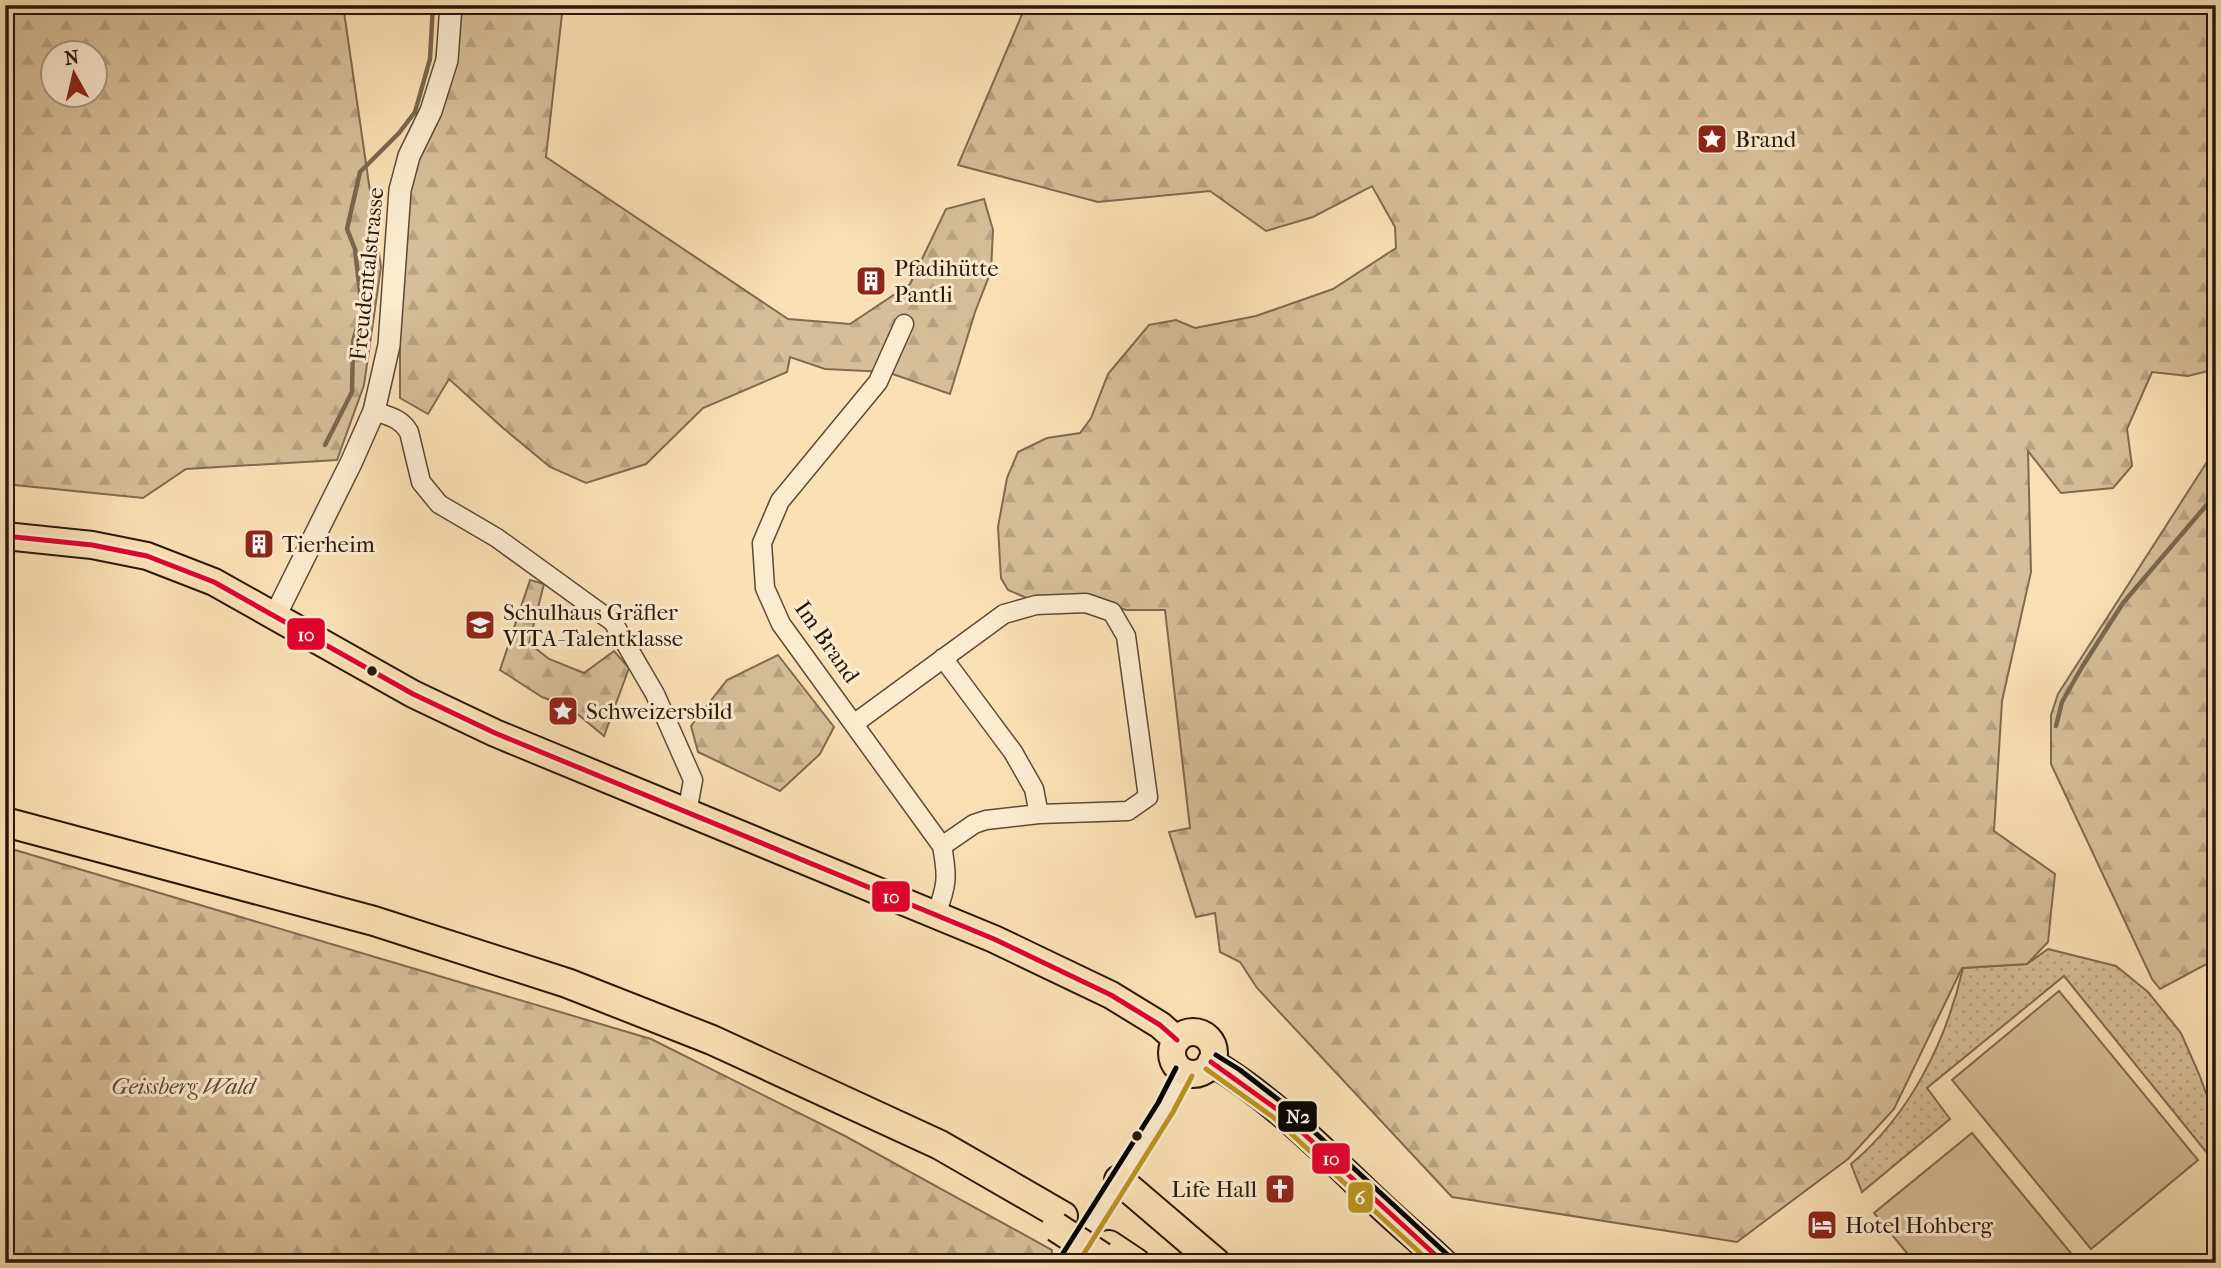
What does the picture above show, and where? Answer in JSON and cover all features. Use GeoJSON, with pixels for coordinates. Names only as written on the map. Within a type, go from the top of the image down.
{"type":"FeatureCollection","features":[{"type":"Feature","properties":{"kind":"highway"},"geometry":{"type":"LineString","coordinates":[[5,822],[374,921],[567,983],[712,1040],[940,1145],[1107,1255],[1136,1263]]}},
{"type":"Feature","properties":{"kind":"highway"},"geometry":{"type":"LineString","coordinates":[[1119,1180],[1216,1263]]}},
{"type":"Feature","properties":{"kind":"main road"},"geometry":{"type":"LineString","coordinates":[[5,536],[92,545],[147,556],[214,582],[425,699],[495,733],[1005,944],[1111,995],[1160,1025],[1177,1040]]}},
{"type":"Feature","properties":{"kind":"main road"},"geometry":{"type":"LineString","coordinates":[[1190,1032],[1205,1036],[1213,1051],[1212,1062],[1197,1074],[1184,1072],[1172,1058],[1172,1051],[1177,1040],[1190,1032]]}},
{"type":"Feature","properties":{"kind":"main road"},"geometry":{"type":"LineString","coordinates":[[1212,1062],[1249,1086],[1328,1154],[1444,1263]]}},
{"type":"Feature","properties":{"kind":"street","name":"Freudentalstrasse"},"geometry":{"type":"LineString","coordinates":[[275,616],[334,499],[374,411],[389,345],[400,190],[409,156],[431,110],[447,60],[451,5]]}},
{"type":"Feature","properties":{"kind":"street","name":"Im Brand"},"geometry":{"type":"LineString","coordinates":[[904,324],[878,383],[780,501],[762,542],[765,588],[781,624],[942,846],[948,874],[936,915]]}},
{"type":"Feature","properties":{"kind":"street"},"geometry":{"type":"LineString","coordinates":[[374,411],[399,419],[405,426],[422,482],[439,504],[497,538],[613,622],[655,694],[693,780],[687,813]]}},
{"type":"Feature","properties":{"kind":"street"},"geometry":{"type":"LineString","coordinates":[[855,723],[1003,614],[1036,605],[1086,603],[1112,612],[1126,636],[1148,797],[1128,811],[1040,814],[986,820],[974,824],[942,846]]}},
{"type":"Feature","properties":{"kind":"street"},"geometry":{"type":"LineString","coordinates":[[943,659],[1013,752],[1034,789],[1040,814]]}},
{"type":"Feature","properties":{"kind":"street"},"geometry":{"type":"LineString","coordinates":[[1067,1263],[1166,1107],[1184,1072]]}},
{"type":"Feature","properties":{"kind":"green space"},"geometry":{"type":"Polygon","coordinates":[[[5,5],[343,5],[381,267],[364,385],[337,460],[186,469],[143,498],[5,484],[5,5]]]}},
{"type":"Feature","properties":{"kind":"green space"},"geometry":{"type":"Polygon","coordinates":[[[456,5],[563,5],[546,157],[788,319],[850,324],[910,284],[946,209],[984,199],[993,230],[991,271],[975,312],[950,394],[887,372],[825,369],[790,357],[787,372],[703,408],[646,464],[586,483],[550,467],[449,379],[428,414],[400,398],[400,311],[408,190],[456,5]]]}},
{"type":"Feature","properties":{"kind":"green space"},"geometry":{"type":"Polygon","coordinates":[[[1026,5],[2216,5],[2216,369],[2188,376],[2152,372],[2127,429],[2132,466],[2113,488],[2061,493],[2028,451],[2031,572],[2002,701],[1994,831],[2055,874],[2048,942],[2027,964],[1962,968],[1894,1109],[1848,1159],[1737,1242],[1452,1197],[1257,988],[1240,962],[1220,952],[1215,913],[1196,917],[1169,832],[1190,828],[1165,610],[1126,610],[1086,597],[1029,599],[1008,590],[1001,578],[998,527],[1007,478],[1018,452],[1047,438],[1080,433],[1091,418],[1108,374],[1149,325],[1176,320],[1195,328],[1256,316],[1333,289],[1396,248],[1395,227],[1372,186],[1313,217],[1266,231],[1210,191],[1098,202],[958,165],[1026,5]]]}},
{"type":"Feature","properties":{"kind":"green space"},"geometry":{"type":"Polygon","coordinates":[[[2216,448],[2216,959],[2160,989],[2152,979],[2051,764],[2051,715],[2058,694],[2216,448]]]}},
{"type":"Feature","properties":{"kind":"green space"},"geometry":{"type":"Polygon","coordinates":[[[530,580],[544,584],[529,643],[549,659],[584,673],[614,651],[629,668],[604,736],[569,707],[542,697],[500,670],[530,580]]]}},
{"type":"Feature","properties":{"kind":"green space"},"geometry":{"type":"Polygon","coordinates":[[[778,655],[834,727],[820,754],[780,791],[698,752],[691,726],[727,680],[778,655]]]}},
{"type":"Feature","properties":{"kind":"green space","name":"Geissberg Wald"},"geometry":{"type":"Polygon","coordinates":[[[5,847],[651,1039],[845,1136],[1052,1250],[1051,1263],[5,1263],[5,847]]]}},
{"type":"Feature","properties":{"kind":"green space"},"geometry":{"type":"Polygon","coordinates":[[[2048,949],[2116,966],[2148,992],[2181,1033],[2199,1074],[2216,1120],[2216,1155],[2211,1158],[2064,976],[1927,1088],[1950,1119],[1862,1192],[1851,1164],[1891,1123],[1923,1075],[1947,1023],[1963,968],[2027,964],[2048,949]]]}},
{"type":"Feature","properties":{"kind":"green space"},"geometry":{"type":"Polygon","coordinates":[[[2059,991],[2198,1160],[2091,1249],[1952,1080],[2059,991]]]}},
{"type":"Feature","properties":{"kind":"green space"},"geometry":{"type":"Polygon","coordinates":[[[1972,1133],[2079,1263],[1915,1263],[1874,1213],[1972,1133]]]}},
{"type":"Feature","properties":{"kind":"waterway"},"geometry":{"type":"LineString","coordinates":[[325,445],[352,392],[353,342],[362,311],[355,249],[347,229],[360,172],[399,133],[415,112],[430,59],[433,5]]}},
{"type":"Feature","properties":{"kind":"waterway"},"geometry":{"type":"LineString","coordinates":[[2056,726],[2062,702],[2123,603],[2216,494]]}},
{"type":"Feature","properties":{"kind":"transit line","name":"10"},"geometry":{"type":"LineString","coordinates":[[5,536],[92,545],[147,556],[214,582],[413,694],[495,733],[994,939],[1111,995],[1160,1025],[1177,1040]]}},
{"type":"Feature","properties":{"kind":"transit line","name":"N2"},"geometry":{"type":"LineString","coordinates":[[1216,1055],[1284,1104],[1450,1257]]}},
{"type":"Feature","properties":{"kind":"transit line","name":"10"},"geometry":{"type":"LineString","coordinates":[[1211,1062],[1278,1110],[1444,1263]]}},
{"type":"Feature","properties":{"kind":"transit line","name":"N2"},"geometry":{"type":"LineString","coordinates":[[1060,1258],[1158,1103],[1176,1068]]}},
{"type":"Feature","properties":{"kind":"transit line","name":"6"},"geometry":{"type":"LineString","coordinates":[[1206,1069],[1273,1117],[1431,1263]]}},
{"type":"Feature","properties":{"kind":"transit line","name":"6"},"geometry":{"type":"LineString","coordinates":[[1078,1263],[1173,1112],[1192,1076]]}},
{"type":"Feature","properties":{"kind":"place","name":"Brand"},"geometry":{"type":"Point","coordinates":[1712,139]}},
{"type":"Feature","properties":{"kind":"place","name":"Pfadihütte Pantli"},"geometry":{"type":"Point","coordinates":[871,281]}},
{"type":"Feature","properties":{"kind":"place","name":"Tierheim"},"geometry":{"type":"Point","coordinates":[259,544]}},
{"type":"Feature","properties":{"kind":"place","name":"Schulhaus Gräfler VITA-Talentklasse"},"geometry":{"type":"Point","coordinates":[480,625]}},
{"type":"Feature","properties":{"kind":"place","name":"Schweizersbild"},"geometry":{"type":"Point","coordinates":[563,711]}},
{"type":"Feature","properties":{"kind":"place","name":"Life Hall"},"geometry":{"type":"Point","coordinates":[1280,1189]}},
{"type":"Feature","properties":{"kind":"place","name":"Hotel Hohberg"},"geometry":{"type":"Point","coordinates":[1822,1225]}}]}
